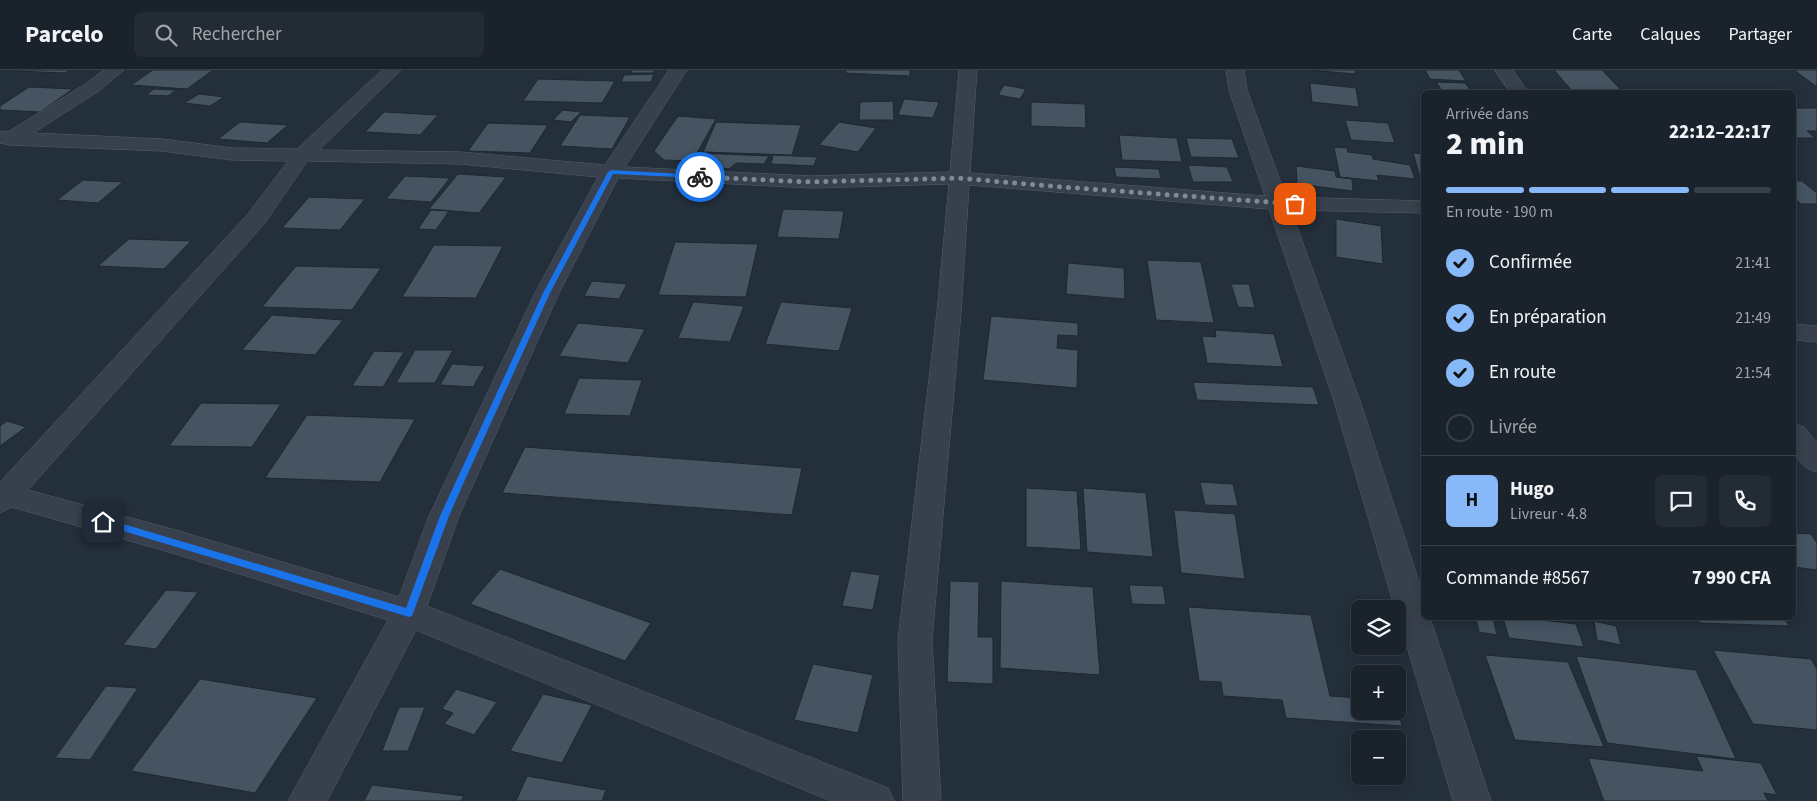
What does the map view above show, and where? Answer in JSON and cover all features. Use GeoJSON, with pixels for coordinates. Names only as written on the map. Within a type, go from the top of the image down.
{"type":"FeatureCollection","features":[{"type":"Feature","properties":{"kind":"street"},"geometry":{"type":"LineString","coordinates":[[4,140],[93,87],[115,70]]}},
{"type":"Feature","properties":{"kind":"street"},"geometry":{"type":"LineString","coordinates":[[392,70],[302,155],[256,219],[2,497],[180,543],[409,613],[875,801]]}},
{"type":"Feature","properties":{"kind":"street"},"geometry":{"type":"LineString","coordinates":[[306,801],[409,613],[444,516],[547,293],[611,172],[678,70]]}},
{"type":"Feature","properties":{"kind":"street"},"geometry":{"type":"LineString","coordinates":[[922,801],[915,640],[949,312],[958,178],[968,70]]}},
{"type":"Feature","properties":{"kind":"street"},"geometry":{"type":"LineString","coordinates":[[1235,70],[1238,90],[1347,401],[1456,756],[1472,801]]}},
{"type":"Feature","properties":{"kind":"street"},"geometry":{"type":"LineString","coordinates":[[1504,70],[1518,90]]}},
{"type":"Feature","properties":{"kind":"street"},"geometry":{"type":"LineString","coordinates":[[4,140],[162,146],[232,154],[460,158],[611,172],[811,182],[958,178],[1277,203],[1421,207]]}},
{"type":"Feature","properties":{"kind":"street"},"geometry":{"type":"LineString","coordinates":[[1796,332],[1817,334]]}},
{"type":"Feature","properties":{"kind":"street"},"geometry":{"type":"LineString","coordinates":[[1796,436],[1817,462]]}},
{"type":"Feature","properties":{"kind":"building"},"geometry":{"type":"Polygon","coordinates":[[[70,70],[65,73],[15,71],[70,70]]]}},
{"type":"Feature","properties":{"kind":"building"},"geometry":{"type":"Polygon","coordinates":[[[153,70],[213,70],[187,89],[131,85],[153,70]]]}},
{"type":"Feature","properties":{"kind":"building"},"geometry":{"type":"Polygon","coordinates":[[[632,70],[655,70],[654,73],[631,73],[632,70]]]}},
{"type":"Feature","properties":{"kind":"building"},"geometry":{"type":"Polygon","coordinates":[[[846,70],[910,70],[910,76],[845,73],[846,70]]]}},
{"type":"Feature","properties":{"kind":"building"},"geometry":{"type":"Polygon","coordinates":[[[1309,70],[1355,70],[1356,74],[1309,70]]]}},
{"type":"Feature","properties":{"kind":"building"},"geometry":{"type":"Polygon","coordinates":[[[1425,70],[1459,70],[1466,81],[1430,79],[1425,70]]]}},
{"type":"Feature","properties":{"kind":"building"},"geometry":{"type":"Polygon","coordinates":[[[1554,70],[1602,70],[1621,90],[1571,90],[1554,70]]]}},
{"type":"Feature","properties":{"kind":"building"},"geometry":{"type":"Polygon","coordinates":[[[1794,70],[1817,70],[1817,87],[1794,70]]]}},
{"type":"Feature","properties":{"kind":"building"},"geometry":{"type":"Polygon","coordinates":[[[654,74],[651,82],[621,82],[624,75],[654,74]]]}},
{"type":"Feature","properties":{"kind":"building"},"geometry":{"type":"Polygon","coordinates":[[[538,79],[615,81],[602,103],[523,101],[538,79]]]}},
{"type":"Feature","properties":{"kind":"building"},"geometry":{"type":"Polygon","coordinates":[[[1436,82],[1465,83],[1470,90],[1442,90],[1436,82]]]}},
{"type":"Feature","properties":{"kind":"building"},"geometry":{"type":"Polygon","coordinates":[[[1310,83],[1356,88],[1359,107],[1312,102],[1310,83]]]}},
{"type":"Feature","properties":{"kind":"building"},"geometry":{"type":"Polygon","coordinates":[[[1004,85],[1026,89],[1020,99],[998,95],[1004,85]]]}},
{"type":"Feature","properties":{"kind":"building"},"geometry":{"type":"Polygon","coordinates":[[[29,87],[73,89],[40,112],[0,110],[0,106],[29,87]]]}},
{"type":"Feature","properties":{"kind":"building"},"geometry":{"type":"Polygon","coordinates":[[[154,89],[176,90],[168,96],[146,95],[154,89]]]}},
{"type":"Feature","properties":{"kind":"building"},"geometry":{"type":"Polygon","coordinates":[[[199,94],[224,97],[210,106],[184,103],[199,94]]]}},
{"type":"Feature","properties":{"kind":"building"},"geometry":{"type":"Polygon","coordinates":[[[904,99],[939,102],[933,118],[898,115],[904,99]]]}},
{"type":"Feature","properties":{"kind":"building"},"geometry":{"type":"Polygon","coordinates":[[[893,101],[894,120],[859,120],[860,102],[893,101]]]}},
{"type":"Feature","properties":{"kind":"building"},"geometry":{"type":"Polygon","coordinates":[[[1031,102],[1085,104],[1086,128],[1031,126],[1031,102]]]}},
{"type":"Feature","properties":{"kind":"building"},"geometry":{"type":"Polygon","coordinates":[[[1796,108],[1817,108],[1817,131],[1807,131],[1815,138],[1796,138],[1796,108]]]}},
{"type":"Feature","properties":{"kind":"building"},"geometry":{"type":"Polygon","coordinates":[[[563,110],[581,112],[571,122],[553,120],[563,110]]]}},
{"type":"Feature","properties":{"kind":"building"},"geometry":{"type":"Polygon","coordinates":[[[384,112],[438,115],[420,135],[365,132],[384,112]]]}},
{"type":"Feature","properties":{"kind":"building"},"geometry":{"type":"Polygon","coordinates":[[[580,115],[630,117],[612,149],[560,146],[580,115]]]}},
{"type":"Feature","properties":{"kind":"building"},"geometry":{"type":"Polygon","coordinates":[[[678,116],[716,119],[697,153],[769,156],[764,164],[736,163],[729,169],[714,167],[719,162],[664,160],[654,151],[678,116]]]}},
{"type":"Feature","properties":{"kind":"building"},"geometry":{"type":"Polygon","coordinates":[[[1345,120],[1388,123],[1395,143],[1351,140],[1345,120]]]}},
{"type":"Feature","properties":{"kind":"building"},"geometry":{"type":"Polygon","coordinates":[[[240,122],[288,125],[267,143],[218,139],[240,122]]]}},
{"type":"Feature","properties":{"kind":"building"},"geometry":{"type":"Polygon","coordinates":[[[716,122],[801,125],[792,155],[703,152],[716,122]]]}},
{"type":"Feature","properties":{"kind":"building"},"geometry":{"type":"Polygon","coordinates":[[[839,122],[876,128],[858,152],[819,145],[839,122]]]}},
{"type":"Feature","properties":{"kind":"building"},"geometry":{"type":"Polygon","coordinates":[[[488,123],[548,125],[530,153],[468,151],[488,123]]]}},
{"type":"Feature","properties":{"kind":"building"},"geometry":{"type":"Polygon","coordinates":[[[1119,135],[1177,138],[1182,162],[1122,160],[1119,135]]]}},
{"type":"Feature","properties":{"kind":"building"},"geometry":{"type":"Polygon","coordinates":[[[1186,138],[1232,139],[1239,158],[1191,157],[1186,138]]]}},
{"type":"Feature","properties":{"kind":"building"},"geometry":{"type":"Polygon","coordinates":[[[1334,147],[1347,148],[1348,152],[1372,155],[1373,159],[1410,165],[1415,179],[1377,175],[1379,181],[1340,177],[1334,147]]]}},
{"type":"Feature","properties":{"kind":"building"},"geometry":{"type":"Polygon","coordinates":[[[1413,153],[1421,154],[1420,177],[1413,153]]]}},
{"type":"Feature","properties":{"kind":"building"},"geometry":{"type":"Polygon","coordinates":[[[773,155],[817,157],[814,166],[771,164],[773,155]]]}},
{"type":"Feature","properties":{"kind":"building"},"geometry":{"type":"Polygon","coordinates":[[[1188,165],[1227,167],[1233,182],[1193,182],[1188,165]]]}},
{"type":"Feature","properties":{"kind":"building"},"geometry":{"type":"Polygon","coordinates":[[[1296,166],[1335,171],[1336,177],[1352,179],[1353,191],[1297,184],[1296,166]]]}},
{"type":"Feature","properties":{"kind":"building"},"geometry":{"type":"Polygon","coordinates":[[[1114,167],[1159,169],[1161,179],[1116,177],[1114,167]]]}},
{"type":"Feature","properties":{"kind":"building"},"geometry":{"type":"Polygon","coordinates":[[[458,174],[506,177],[479,213],[429,209],[458,174]]]}},
{"type":"Feature","properties":{"kind":"building"},"geometry":{"type":"Polygon","coordinates":[[[405,176],[450,178],[431,202],[386,199],[405,176]]]}},
{"type":"Feature","properties":{"kind":"building"},"geometry":{"type":"Polygon","coordinates":[[[83,180],[123,182],[98,203],[57,200],[83,180]]]}},
{"type":"Feature","properties":{"kind":"building"},"geometry":{"type":"Polygon","coordinates":[[[1796,181],[1802,181],[1817,193],[1817,204],[1801,204],[1796,200],[1796,181]]]}},
{"type":"Feature","properties":{"kind":"building"},"geometry":{"type":"Polygon","coordinates":[[[309,197],[365,199],[340,230],[282,228],[309,197]]]}},
{"type":"Feature","properties":{"kind":"building"},"geometry":{"type":"Polygon","coordinates":[[[783,209],[844,211],[839,239],[777,237],[783,209]]]}},
{"type":"Feature","properties":{"kind":"building"},"geometry":{"type":"Polygon","coordinates":[[[431,210],[449,211],[436,230],[418,229],[431,210]]]}},
{"type":"Feature","properties":{"kind":"building"},"geometry":{"type":"Polygon","coordinates":[[[1336,219],[1381,226],[1383,264],[1336,257],[1336,219]]]}},
{"type":"Feature","properties":{"kind":"building"},"geometry":{"type":"Polygon","coordinates":[[[129,239],[191,241],[164,269],[98,266],[129,239]]]}},
{"type":"Feature","properties":{"kind":"building"},"geometry":{"type":"Polygon","coordinates":[[[675,242],[758,244],[746,297],[658,295],[675,242]]]}},
{"type":"Feature","properties":{"kind":"building"},"geometry":{"type":"Polygon","coordinates":[[[434,245],[503,246],[476,298],[402,297],[434,245]]]}},
{"type":"Feature","properties":{"kind":"building"},"geometry":{"type":"Polygon","coordinates":[[[1147,260],[1201,262],[1214,323],[1156,320],[1147,260]]]}},
{"type":"Feature","properties":{"kind":"building"},"geometry":{"type":"Polygon","coordinates":[[[1068,263],[1124,268],[1125,299],[1066,294],[1068,263]]]}},
{"type":"Feature","properties":{"kind":"building"},"geometry":{"type":"Polygon","coordinates":[[[296,266],[381,268],[352,310],[262,307],[296,266]]]}},
{"type":"Feature","properties":{"kind":"building"},"geometry":{"type":"Polygon","coordinates":[[[592,281],[627,284],[619,299],[584,296],[592,281]]]}},
{"type":"Feature","properties":{"kind":"building"},"geometry":{"type":"Polygon","coordinates":[[[1231,284],[1249,284],[1255,308],[1238,307],[1231,284]]]}},
{"type":"Feature","properties":{"kind":"building"},"geometry":{"type":"Polygon","coordinates":[[[693,302],[744,306],[730,342],[678,338],[693,302]]]}},
{"type":"Feature","properties":{"kind":"building"},"geometry":{"type":"Polygon","coordinates":[[[781,302],[852,308],[839,351],[765,344],[781,302]]]}},
{"type":"Feature","properties":{"kind":"building"},"geometry":{"type":"Polygon","coordinates":[[[272,315],[343,320],[315,355],[242,350],[272,315]]]}},
{"type":"Feature","properties":{"kind":"building"},"geometry":{"type":"Polygon","coordinates":[[[991,316],[1078,323],[1078,336],[1058,335],[1057,348],[1078,350],[1077,388],[983,380],[991,316]]]}},
{"type":"Feature","properties":{"kind":"building"},"geometry":{"type":"Polygon","coordinates":[[[578,323],[645,329],[628,363],[559,356],[578,323]]]}},
{"type":"Feature","properties":{"kind":"building"},"geometry":{"type":"Polygon","coordinates":[[[1215,330],[1274,334],[1283,367],[1207,363],[1202,336],[1216,337],[1215,330]]]}},
{"type":"Feature","properties":{"kind":"building"},"geometry":{"type":"Polygon","coordinates":[[[415,350],[453,350],[435,383],[396,383],[415,350]]]}},
{"type":"Feature","properties":{"kind":"building"},"geometry":{"type":"Polygon","coordinates":[[[374,351],[404,352],[383,387],[352,386],[374,351]]]}},
{"type":"Feature","properties":{"kind":"building"},"geometry":{"type":"Polygon","coordinates":[[[452,364],[485,366],[473,387],[440,385],[452,364]]]}},
{"type":"Feature","properties":{"kind":"building"},"geometry":{"type":"Polygon","coordinates":[[[579,378],[642,380],[630,416],[564,414],[579,378]]]}},
{"type":"Feature","properties":{"kind":"building"},"geometry":{"type":"Polygon","coordinates":[[[1193,382],[1313,387],[1319,405],[1197,400],[1193,382]]]}},
{"type":"Feature","properties":{"kind":"building"},"geometry":{"type":"Polygon","coordinates":[[[201,403],[281,404],[252,447],[169,446],[201,403]]]}},
{"type":"Feature","properties":{"kind":"building"},"geometry":{"type":"Polygon","coordinates":[[[307,415],[415,419],[380,482],[265,478],[307,415]]]}},
{"type":"Feature","properties":{"kind":"building"},"geometry":{"type":"Polygon","coordinates":[[[7,421],[26,427],[0,446],[0,426],[7,421]]]}},
{"type":"Feature","properties":{"kind":"building"},"geometry":{"type":"Polygon","coordinates":[[[525,447],[802,468],[792,515],[502,493],[525,447]]]}},
{"type":"Feature","properties":{"kind":"building"},"geometry":{"type":"Polygon","coordinates":[[[1200,482],[1233,484],[1238,506],[1205,505],[1200,482]]]}},
{"type":"Feature","properties":{"kind":"building"},"geometry":{"type":"Polygon","coordinates":[[[1026,488],[1077,491],[1081,550],[1026,547],[1026,488]]]}},
{"type":"Feature","properties":{"kind":"building"},"geometry":{"type":"Polygon","coordinates":[[[1083,488],[1146,493],[1153,557],[1087,552],[1083,488]]]}},
{"type":"Feature","properties":{"kind":"building"},"geometry":{"type":"Polygon","coordinates":[[[1174,510],[1235,514],[1245,579],[1181,573],[1174,510]]]}},
{"type":"Feature","properties":{"kind":"building"},"geometry":{"type":"Polygon","coordinates":[[[1796,533],[1811,534],[1817,543],[1817,570],[1796,567],[1796,533]]]}},
{"type":"Feature","properties":{"kind":"building"},"geometry":{"type":"Polygon","coordinates":[[[500,569],[651,623],[625,661],[470,604],[500,569]]]}},
{"type":"Feature","properties":{"kind":"building"},"geometry":{"type":"Polygon","coordinates":[[[851,571],[880,575],[873,610],[842,606],[851,571]]]}},
{"type":"Feature","properties":{"kind":"building"},"geometry":{"type":"Polygon","coordinates":[[[950,581],[979,582],[978,637],[993,637],[993,684],[947,682],[950,581]]]}},
{"type":"Feature","properties":{"kind":"building"},"geometry":{"type":"Polygon","coordinates":[[[1001,581],[1093,587],[1100,675],[1000,668],[1001,581]]]}},
{"type":"Feature","properties":{"kind":"building"},"geometry":{"type":"Polygon","coordinates":[[[1129,585],[1163,586],[1166,605],[1132,604],[1129,585]]]}},
{"type":"Feature","properties":{"kind":"building"},"geometry":{"type":"Polygon","coordinates":[[[166,590],[198,592],[156,649],[123,645],[166,590]]]}},
{"type":"Feature","properties":{"kind":"building"},"geometry":{"type":"Polygon","coordinates":[[[1188,607],[1311,615],[1330,696],[1351,697],[1351,720],[1400,720],[1402,726],[1286,718],[1282,700],[1223,696],[1221,682],[1199,681],[1188,607]]]}},
{"type":"Feature","properties":{"kind":"building"},"geometry":{"type":"Polygon","coordinates":[[[1476,620],[1493,620],[1497,635],[1479,632],[1476,620]]]}},
{"type":"Feature","properties":{"kind":"building"},"geometry":{"type":"Polygon","coordinates":[[[1504,620],[1541,620],[1576,624],[1584,647],[1509,638],[1504,620]]]}},
{"type":"Feature","properties":{"kind":"building"},"geometry":{"type":"Polygon","coordinates":[[[1698,620],[1785,620],[1789,626],[1700,623],[1698,620]]]}},
{"type":"Feature","properties":{"kind":"building"},"geometry":{"type":"Polygon","coordinates":[[[1594,621],[1616,626],[1621,645],[1597,640],[1594,621]]]}},
{"type":"Feature","properties":{"kind":"building"},"geometry":{"type":"Polygon","coordinates":[[[1713,650],[1811,659],[1817,669],[1817,730],[1753,724],[1713,650]]]}},
{"type":"Feature","properties":{"kind":"building"},"geometry":{"type":"Polygon","coordinates":[[[1485,655],[1568,662],[1604,747],[1515,740],[1485,655]]]}},
{"type":"Feature","properties":{"kind":"building"},"geometry":{"type":"Polygon","coordinates":[[[1576,656],[1696,670],[1736,759],[1607,743],[1576,656]]]}},
{"type":"Feature","properties":{"kind":"building"},"geometry":{"type":"Polygon","coordinates":[[[813,664],[873,675],[858,733],[794,720],[813,664]]]}},
{"type":"Feature","properties":{"kind":"building"},"geometry":{"type":"Polygon","coordinates":[[[200,679],[317,698],[255,793],[131,771],[200,679]]]}},
{"type":"Feature","properties":{"kind":"building"},"geometry":{"type":"Polygon","coordinates":[[[106,686],[138,688],[90,760],[55,758],[106,686]]]}},
{"type":"Feature","properties":{"kind":"building"},"geometry":{"type":"Polygon","coordinates":[[[456,689],[497,702],[474,735],[444,724],[453,713],[442,709],[456,689]]]}},
{"type":"Feature","properties":{"kind":"building"},"geometry":{"type":"Polygon","coordinates":[[[543,694],[592,705],[562,763],[510,751],[543,694]]]}},
{"type":"Feature","properties":{"kind":"building"},"geometry":{"type":"Polygon","coordinates":[[[399,707],[425,707],[408,751],[382,751],[399,707]]]}},
{"type":"Feature","properties":{"kind":"building"},"geometry":{"type":"Polygon","coordinates":[[[1696,756],[1761,763],[1777,795],[1764,793],[1768,801],[1604,801],[1588,758],[1703,771],[1696,756]]]}},
{"type":"Feature","properties":{"kind":"building"},"geometry":{"type":"Polygon","coordinates":[[[527,776],[606,790],[602,801],[516,801],[527,776]]]}},
{"type":"Feature","properties":{"kind":"building"},"geometry":{"type":"Polygon","coordinates":[[[372,785],[464,796],[461,801],[364,801],[372,785]]]}},
{"type":"Feature","properties":{"kind":"way so far"},"geometry":{"type":"LineString","coordinates":[[700,177],[811,182],[958,178],[1295,204]]}},
{"type":"Feature","properties":{"kind":"route"},"geometry":{"type":"LineString","coordinates":[[103,522],[180,543],[409,613],[444,516],[547,293],[611,172],[700,177]]}}]}
